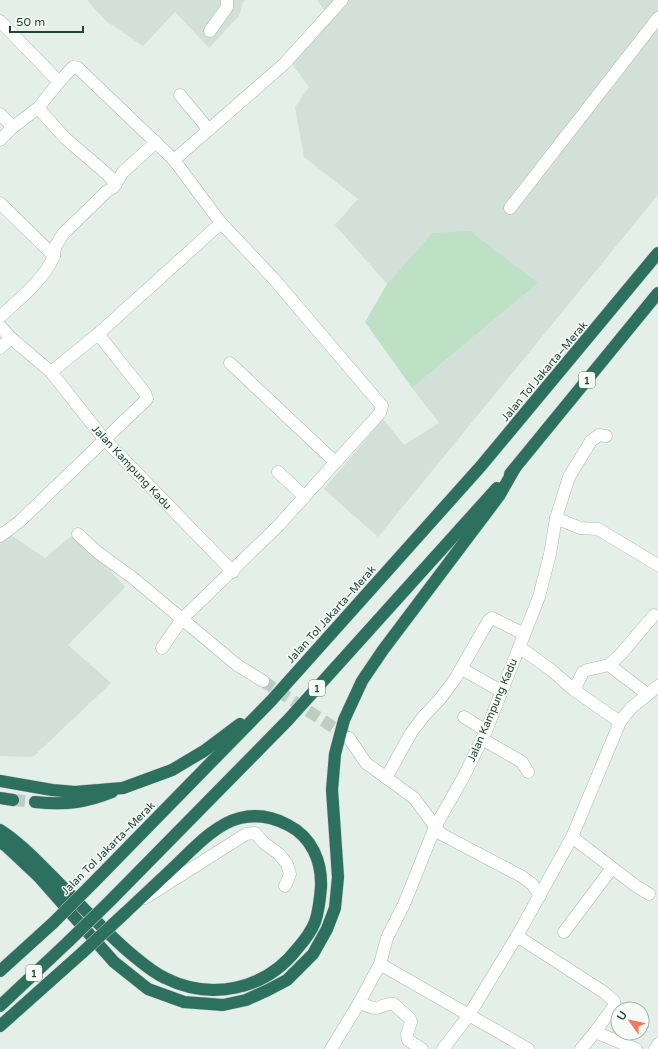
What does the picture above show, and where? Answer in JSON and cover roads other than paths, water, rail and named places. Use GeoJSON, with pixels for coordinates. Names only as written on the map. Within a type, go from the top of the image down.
{"type":"FeatureCollection","features":[{"type":"Feature","properties":{"kind":"highway","name":"Jalan Tol Jakarta–Merak"},"geometry":{"type":"LineString","coordinates":[[0,971],[53,923],[271,701],[481,466],[658,253]]}},
{"type":"Feature","properties":{"kind":"highway","name":"1"},"geometry":{"type":"LineString","coordinates":[[0,1006],[110,901],[288,720],[515,468],[658,293]]}},
{"type":"Feature","properties":{"kind":"highway"},"geometry":{"type":"LineString","coordinates":[[0,842],[39,877],[114,962],[148,989],[184,1002],[223,1005],[246,1000],[288,980],[313,954],[327,929],[335,908],[338,877],[332,790],[335,754],[344,720],[362,681],[383,650],[499,496],[515,468]]}},
{"type":"Feature","properties":{"kind":"highway"},"geometry":{"type":"LineString","coordinates":[[35,802],[72,804],[95,799],[172,770],[204,751],[271,701]]}},
{"type":"Feature","properties":{"kind":"highway"},"geometry":{"type":"LineString","coordinates":[[0,781],[52,790],[75,792],[123,788]]}},
{"type":"Feature","properties":{"kind":"highway"},"geometry":{"type":"LineString","coordinates":[[0,798],[14,800]]}},
{"type":"Feature","properties":{"kind":"highway"},"geometry":{"type":"LineString","coordinates":[[0,830],[13,838],[39,862],[118,944],[147,968],[165,978],[195,989],[226,990],[258,982],[278,969],[293,955],[305,940],[314,923],[320,902],[322,875],[317,855],[309,842],[295,828],[280,821],[263,816],[240,818],[224,824],[204,838],[128,910],[84,952],[0,1026]]}},
{"type":"Feature","properties":{"kind":"street"},"geometry":{"type":"LineString","coordinates":[[210,31],[227,8],[226,0]]}},
{"type":"Feature","properties":{"kind":"street"},"geometry":{"type":"LineString","coordinates":[[174,160],[284,64],[342,0]]}},
{"type":"Feature","properties":{"kind":"street"},"geometry":{"type":"LineString","coordinates":[[510,208],[658,18]]}},
{"type":"Feature","properties":{"kind":"street"},"geometry":{"type":"LineString","coordinates":[[0,21],[59,82]]}},
{"type":"Feature","properties":{"kind":"street"},"geometry":{"type":"LineString","coordinates":[[0,140],[13,127],[38,108],[72,67],[78,68],[174,160],[221,223],[273,278],[382,406],[380,414],[278,526],[233,572],[182,619],[162,648]]}},
{"type":"Feature","properties":{"kind":"street"},"geometry":{"type":"LineString","coordinates":[[180,95],[209,130]]}},
{"type":"Feature","properties":{"kind":"street"},"geometry":{"type":"LineString","coordinates":[[38,108],[64,138],[108,175],[116,184]]}},
{"type":"Feature","properties":{"kind":"street"},"geometry":{"type":"LineString","coordinates":[[0,114],[13,127]]}},
{"type":"Feature","properties":{"kind":"street"},"geometry":{"type":"LineString","coordinates":[[0,317],[38,280],[48,268],[54,256],[55,247],[63,234],[116,184],[123,172],[156,142]]}},
{"type":"Feature","properties":{"kind":"street"},"geometry":{"type":"LineString","coordinates":[[0,203],[54,256]]}},
{"type":"Feature","properties":{"kind":"street"},"geometry":{"type":"LineString","coordinates":[[50,372],[98,334],[221,223]]}},
{"type":"Feature","properties":{"kind":"street","name":"Jalan Kampung Kadu"},"geometry":{"type":"LineString","coordinates":[[0,326],[50,372],[104,439],[233,572]]}},
{"type":"Feature","properties":{"kind":"street"},"geometry":{"type":"LineString","coordinates":[[0,536],[19,522],[104,439],[146,402],[147,397],[145,393],[98,334]]}},
{"type":"Feature","properties":{"kind":"street"},"geometry":{"type":"LineString","coordinates":[[0,348],[12,338]]}},
{"type":"Feature","properties":{"kind":"street"},"geometry":{"type":"LineString","coordinates":[[230,363],[335,462]]}},
{"type":"Feature","properties":{"kind":"street","name":"Jalan Kampung Kadu"},"geometry":{"type":"LineString","coordinates":[[331,1049],[359,1003],[380,964],[387,938],[405,902],[435,827],[464,776],[484,735],[539,597],[550,554],[556,518],[569,477],[591,441],[599,436],[606,436]]}},
{"type":"Feature","properties":{"kind":"street"},"geometry":{"type":"LineString","coordinates":[[278,472],[305,496]]}},
{"type":"Feature","properties":{"kind":"street"},"geometry":{"type":"LineString","coordinates":[[556,518],[580,528],[598,529],[658,565]]}},
{"type":"Feature","properties":{"kind":"street"},"geometry":{"type":"LineString","coordinates":[[78,534],[96,551],[133,578],[237,665],[263,681]]}},
{"type":"Feature","properties":{"kind":"street"},"geometry":{"type":"LineString","coordinates":[[574,690],[583,672],[609,665],[621,654],[654,615]]}},
{"type":"Feature","properties":{"kind":"street"},"geometry":{"type":"LineString","coordinates":[[386,778],[416,726],[440,699],[462,669],[461,667],[489,620],[492,618],[524,634]]}},
{"type":"Feature","properties":{"kind":"street"},"geometry":{"type":"LineString","coordinates":[[519,647],[550,669],[574,690],[620,722]]}},
{"type":"Feature","properties":{"kind":"street"},"geometry":{"type":"LineString","coordinates":[[443,1049],[468,1015],[517,936],[572,837],[620,722],[631,708],[654,693],[609,665]]}},
{"type":"Feature","properties":{"kind":"street"},"geometry":{"type":"LineString","coordinates":[[462,669],[501,690]]}},
{"type":"Feature","properties":{"kind":"street"},"geometry":{"type":"LineString","coordinates":[[464,717],[484,735],[522,762],[528,772]]}},
{"type":"Feature","properties":{"kind":"street"},"geometry":{"type":"LineString","coordinates":[[349,738],[366,763],[414,798],[441,834],[527,880],[532,884],[540,896]]}},
{"type":"Feature","properties":{"kind":"street"},"geometry":{"type":"LineString","coordinates":[[128,910],[246,834],[255,833],[264,843],[279,854],[287,864],[290,874],[285,886]]}},
{"type":"Feature","properties":{"kind":"street"},"geometry":{"type":"LineString","coordinates":[[572,837],[636,886],[649,894]]}},
{"type":"Feature","properties":{"kind":"street"},"geometry":{"type":"LineString","coordinates":[[564,932],[612,868]]}},
{"type":"Feature","properties":{"kind":"street"},"geometry":{"type":"LineString","coordinates":[[517,936],[605,993],[614,1001],[614,1006],[581,1049]]}},
{"type":"Feature","properties":{"kind":"street"},"geometry":{"type":"LineString","coordinates":[[380,964],[528,1049]]}},
{"type":"Feature","properties":{"kind":"street"},"geometry":{"type":"LineString","coordinates":[[359,1003],[372,1008],[390,1003],[394,1004],[410,1019],[411,1022],[407,1034],[408,1040],[422,1049]]}},
{"type":"Feature","properties":{"kind":"street"},"geometry":{"type":"LineString","coordinates":[[595,1032],[636,1049]]}},
{"type":"Feature","properties":{"kind":"street"},"geometry":{"type":"LineString","coordinates":[[655,1049],[658,1044]]}},
{"type":"Feature","properties":{"kind":"tunnel"},"geometry":{"type":"LineString","coordinates":[[263,681],[348,737]]}},
{"type":"Feature","properties":{"kind":"tunnel"},"geometry":{"type":"LineString","coordinates":[[13,800],[35,802]]}}]}
